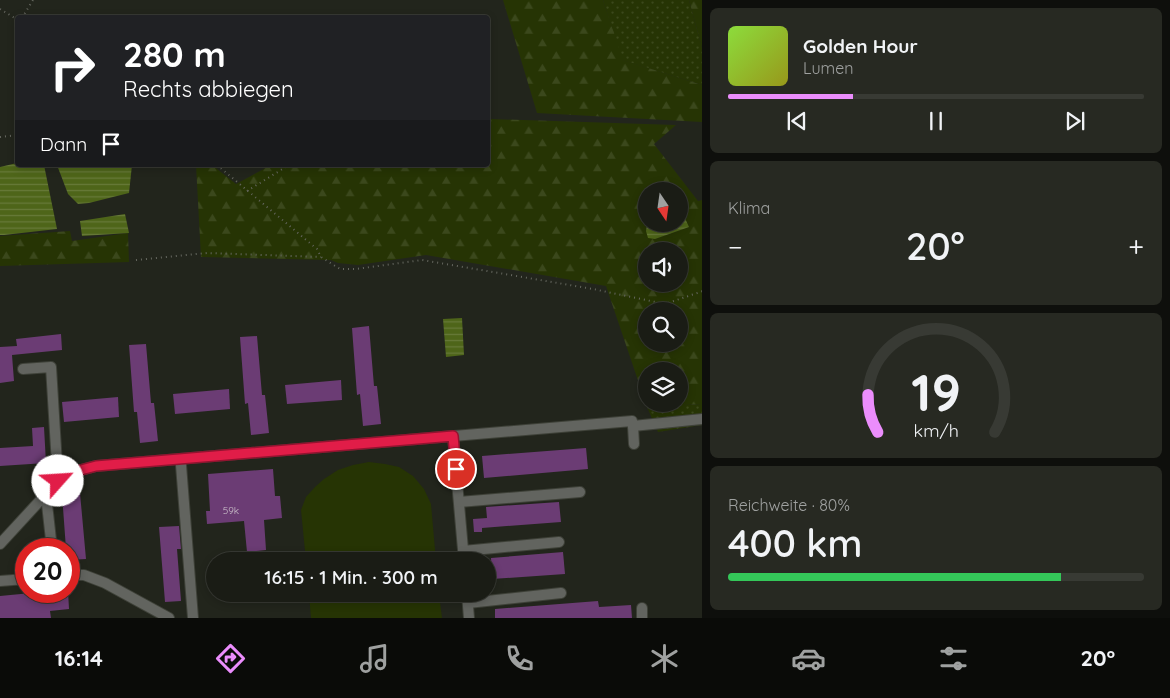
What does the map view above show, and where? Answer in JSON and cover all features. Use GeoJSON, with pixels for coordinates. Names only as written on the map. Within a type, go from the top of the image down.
{"type":"FeatureCollection","features":[{"type":"Feature","properties":{"kind":"lane"},"geometry":{"type":"LineString","coordinates":[[23,369],[51,367],[58,481]]}},
{"type":"Feature","properties":{"kind":"lane"},"geometry":{"type":"LineString","coordinates":[[633,426],[702,419]]}},
{"type":"Feature","properties":{"kind":"lane"},"geometry":{"type":"LineString","coordinates":[[0,544],[58,481],[77,471],[96,466],[632,421],[634,444]]}},
{"type":"Feature","properties":{"kind":"lane"},"geometry":{"type":"LineString","coordinates":[[453,436],[464,552]]}},
{"type":"Feature","properties":{"kind":"lane"},"geometry":{"type":"LineString","coordinates":[[181,465],[193,618]]}},
{"type":"Feature","properties":{"kind":"lane"},"geometry":{"type":"LineString","coordinates":[[459,502],[580,492]]}},
{"type":"Feature","properties":{"kind":"lane"},"geometry":{"type":"LineString","coordinates":[[46,495],[51,538]]}},
{"type":"Feature","properties":{"kind":"lane"},"geometry":{"type":"LineString","coordinates":[[491,552],[559,542]]}},
{"type":"Feature","properties":{"kind":"lane"},"geometry":{"type":"LineString","coordinates":[[80,575],[105,583],[169,618]]}},
{"type":"Feature","properties":{"kind":"lane"},"geometry":{"type":"LineString","coordinates":[[0,581],[15,580]]}},
{"type":"Feature","properties":{"kind":"lane"},"geometry":{"type":"LineString","coordinates":[[496,596],[561,593]]}},
{"type":"Feature","properties":{"kind":"lane"},"geometry":{"type":"LineString","coordinates":[[467,602],[469,618]]}},
{"type":"Feature","properties":{"kind":"path"},"geometry":{"type":"LineString","coordinates":[[24,15],[33,0]]}},
{"type":"Feature","properties":{"kind":"path"},"geometry":{"type":"LineString","coordinates":[[0,9],[15,18]]}},
{"type":"Feature","properties":{"kind":"path"},"geometry":{"type":"LineString","coordinates":[[0,137],[15,136]]}},
{"type":"Feature","properties":{"kind":"path"},"geometry":{"type":"LineString","coordinates":[[219,167],[317,249],[321,257]]}},
{"type":"Feature","properties":{"kind":"path"},"geometry":{"type":"LineString","coordinates":[[247,191],[286,167]]}},
{"type":"Feature","properties":{"kind":"path"},"geometry":{"type":"LineString","coordinates":[[136,260],[207,253],[321,257],[340,269],[356,269],[422,260],[593,289],[665,304],[702,291]]}},
{"type":"Feature","properties":{"kind":"green space"},"geometry":{"type":"Polygon","coordinates":[[[503,0],[603,0],[623,60],[702,85],[702,122],[537,113],[503,0]]]}},
{"type":"Feature","properties":{"kind":"green space"},"geometry":{"type":"Polygon","coordinates":[[[603,0],[689,0],[702,48],[702,85],[622,60],[603,0]]]}},
{"type":"Feature","properties":{"kind":"green space"},"geometry":{"type":"Polygon","coordinates":[[[689,0],[702,0],[702,48],[689,0]]]}},
{"type":"Feature","properties":{"kind":"green space"},"geometry":{"type":"Polygon","coordinates":[[[490,119],[676,125],[654,144],[683,182],[638,182],[638,232],[647,232],[655,239],[675,232],[688,232],[688,188],[698,201],[702,200],[702,404],[688,405],[688,362],[638,362],[638,380],[606,286],[426,255],[358,265],[338,263],[331,260],[201,257],[196,167],[215,167],[236,184],[267,167],[490,167],[490,119]]]}},
{"type":"Feature","properties":{"kind":"green space"},"geometry":{"type":"Polygon","coordinates":[[[70,231],[72,241],[128,233],[129,262],[0,266],[0,236],[70,231]]]}},
{"type":"Feature","properties":{"kind":"green space"},"geometry":{"type":"Polygon","coordinates":[[[702,404],[702,425],[658,432],[649,412],[688,412],[688,405],[702,404]]]}},
{"type":"Feature","properties":{"kind":"green space"},"geometry":{"type":"Polygon","coordinates":[[[369,462],[385,464],[399,467],[413,476],[424,489],[431,504],[435,552],[305,552],[301,510],[306,497],[324,479],[338,470],[369,462]]]}},
{"type":"Feature","properties":{"kind":"green space"},"geometry":{"type":"Polygon","coordinates":[[[310,602],[440,602],[442,618],[311,618],[310,602]]]}},
{"type":"Feature","properties":{"kind":"shaded area"},"geometry":{"type":"Polygon","coordinates":[[[15,163],[15,167],[44,167],[57,229],[0,235],[0,167],[15,163]]]}},
{"type":"Feature","properties":{"kind":"shaded area"},"geometry":{"type":"Polygon","coordinates":[[[58,167],[132,167],[129,193],[78,204],[68,194],[58,167]]]}},
{"type":"Feature","properties":{"kind":"shaded area"},"geometry":{"type":"Polygon","coordinates":[[[125,214],[129,233],[82,236],[80,221],[125,214]]]}},
{"type":"Feature","properties":{"kind":"shaded area"},"geometry":{"type":"Polygon","coordinates":[[[646,232],[675,232],[655,239],[648,238],[646,232]]]}},
{"type":"Feature","properties":{"kind":"shaded area"},"geometry":{"type":"Polygon","coordinates":[[[462,318],[464,355],[446,357],[443,319],[462,318]]]}},
{"type":"Feature","properties":{"kind":"building"},"geometry":{"type":"Polygon","coordinates":[[[369,326],[374,386],[377,386],[381,424],[363,426],[360,394],[357,395],[352,328],[369,326]]]}},
{"type":"Feature","properties":{"kind":"building"},"geometry":{"type":"Polygon","coordinates":[[[61,334],[62,350],[12,355],[14,381],[0,383],[0,347],[17,346],[16,339],[61,334]]]}},
{"type":"Feature","properties":{"kind":"building"},"geometry":{"type":"Polygon","coordinates":[[[257,336],[262,395],[265,395],[269,433],[251,435],[248,403],[245,404],[240,337],[257,336]]]}},
{"type":"Feature","properties":{"kind":"building"},"geometry":{"type":"Polygon","coordinates":[[[146,344],[151,403],[154,403],[158,441],[140,443],[137,412],[134,412],[129,345],[146,344]]]}},
{"type":"Feature","properties":{"kind":"building"},"geometry":{"type":"Polygon","coordinates":[[[341,380],[342,400],[287,404],[285,385],[341,380]]]}},
{"type":"Feature","properties":{"kind":"building"},"geometry":{"type":"Polygon","coordinates":[[[229,389],[230,409],[175,414],[173,394],[229,389]]]}},
{"type":"Feature","properties":{"kind":"building"},"geometry":{"type":"Polygon","coordinates":[[[118,397],[119,417],[64,422],[62,402],[118,397]]]}},
{"type":"Feature","properties":{"kind":"building"},"geometry":{"type":"Polygon","coordinates":[[[44,427],[46,463],[0,466],[0,448],[33,446],[32,428],[44,427]]]}},
{"type":"Feature","properties":{"kind":"building"},"geometry":{"type":"Polygon","coordinates":[[[586,448],[588,469],[484,478],[482,456],[586,448]]]}},
{"type":"Feature","properties":{"kind":"building"},"geometry":{"type":"Polygon","coordinates":[[[273,469],[275,496],[280,496],[282,518],[264,520],[266,550],[247,552],[244,521],[207,524],[206,511],[210,511],[208,474],[273,469]]]}},
{"type":"Feature","properties":{"kind":"building"},"geometry":{"type":"Polygon","coordinates":[[[80,493],[86,559],[80,559],[80,538],[65,538],[62,494],[80,493]]]}},
{"type":"Feature","properties":{"kind":"building"},"geometry":{"type":"Polygon","coordinates":[[[559,502],[561,522],[482,528],[482,532],[474,532],[473,519],[487,518],[486,507],[559,502]]]}},
{"type":"Feature","properties":{"kind":"building"},"geometry":{"type":"Polygon","coordinates":[[[179,526],[181,549],[177,549],[181,601],[165,602],[159,527],[179,526]]]}},
{"type":"Feature","properties":{"kind":"building"},"geometry":{"type":"Polygon","coordinates":[[[563,552],[565,574],[496,579],[496,558],[563,552]]]}},
{"type":"Feature","properties":{"kind":"building"},"geometry":{"type":"Polygon","coordinates":[[[15,595],[15,603],[69,603],[69,609],[50,611],[51,618],[0,618],[0,596],[15,595]]]}},
{"type":"Feature","properties":{"kind":"building"},"geometry":{"type":"Polygon","coordinates":[[[598,601],[599,607],[631,605],[632,618],[495,618],[495,609],[598,601]]]}},
{"type":"Feature","properties":{"kind":"route"},"geometry":{"type":"LineString","coordinates":[[58,481],[77,471],[96,466],[453,436],[456,469]]}}]}
